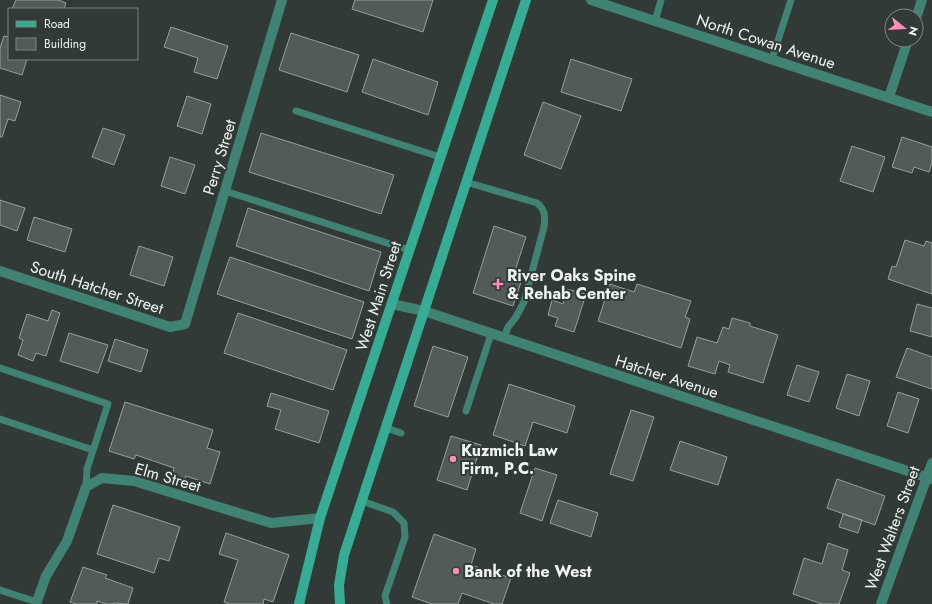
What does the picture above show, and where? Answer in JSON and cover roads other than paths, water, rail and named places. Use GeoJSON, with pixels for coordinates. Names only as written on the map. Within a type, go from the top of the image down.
{"type":"FeatureCollection","features":[{"type":"Feature","properties":{"kind":"main road","name":"West Main Street"},"geometry":{"type":"LineString","coordinates":[[299,604],[320,518],[493,0]]}},
{"type":"Feature","properties":{"kind":"main road"},"geometry":{"type":"LineString","coordinates":[[340,604],[339,586],[344,555],[526,0]]}},
{"type":"Feature","properties":{"kind":"street","name":"Perry Street"},"geometry":{"type":"LineString","coordinates":[[185,324],[282,0]]}},
{"type":"Feature","properties":{"kind":"street","name":"North Cowan Avenue"},"geometry":{"type":"LineString","coordinates":[[591,0],[932,112]]}},
{"type":"Feature","properties":{"kind":"street"},"geometry":{"type":"LineString","coordinates":[[889,97],[905,48]]}},
{"type":"Feature","properties":{"kind":"street","name":"South Hatcher Street"},"geometry":{"type":"LineString","coordinates":[[0,271],[170,327],[185,324]]}},
{"type":"Feature","properties":{"kind":"street","name":"Hatcher Avenue"},"geometry":{"type":"LineString","coordinates":[[392,304],[424,312],[929,478]]}},
{"type":"Feature","properties":{"kind":"street","name":"West Walters Street"},"geometry":{"type":"LineString","coordinates":[[881,604],[929,478],[932,463]]}},
{"type":"Feature","properties":{"kind":"street","name":"Elm Street"},"geometry":{"type":"LineString","coordinates":[[86,487],[102,478],[134,481],[271,524],[320,518]]}},
{"type":"Feature","properties":{"kind":"street"},"geometry":{"type":"LineString","coordinates":[[36,603],[46,576],[67,541],[86,487]]}},
{"type":"Feature","properties":{"kind":"lane"},"geometry":{"type":"LineString","coordinates":[[655,21],[662,0]]}},
{"type":"Feature","properties":{"kind":"lane"},"geometry":{"type":"LineString","coordinates":[[772,59],[791,0]]}},
{"type":"Feature","properties":{"kind":"lane"},"geometry":{"type":"LineString","coordinates":[[296,111],[440,157]]}},
{"type":"Feature","properties":{"kind":"lane"},"geometry":{"type":"LineString","coordinates":[[466,182],[537,203],[542,207],[544,212],[544,227],[524,302],[516,317],[508,327],[504,338]]}},
{"type":"Feature","properties":{"kind":"lane"},"geometry":{"type":"LineString","coordinates":[[225,191],[409,250]]}},
{"type":"Feature","properties":{"kind":"lane"},"geometry":{"type":"LineString","coordinates":[[466,411],[491,334]]}},
{"type":"Feature","properties":{"kind":"lane"},"geometry":{"type":"LineString","coordinates":[[0,368],[108,404],[87,469],[86,487]]}},
{"type":"Feature","properties":{"kind":"lane"},"geometry":{"type":"LineString","coordinates":[[0,419],[93,450]]}},
{"type":"Feature","properties":{"kind":"lane"},"geometry":{"type":"LineString","coordinates":[[386,428],[401,433]]}},
{"type":"Feature","properties":{"kind":"lane"},"geometry":{"type":"LineString","coordinates":[[362,501],[393,512],[404,524],[405,537],[385,596],[387,604]]}},
{"type":"Feature","properties":{"kind":"lane"},"geometry":{"type":"LineString","coordinates":[[0,590],[36,603]]}},
{"type":"Feature","properties":{"kind":"place","name":"River Oaks Spine & Rehab Center"},"geometry":{"type":"Point","coordinates":[498,284]}},
{"type":"Feature","properties":{"kind":"place","name":"Kuzmich Law Firm, P.C."},"geometry":{"type":"Point","coordinates":[453,459]}},
{"type":"Feature","properties":{"kind":"place","name":"Bank of the West"},"geometry":{"type":"Point","coordinates":[456,571]}}]}
